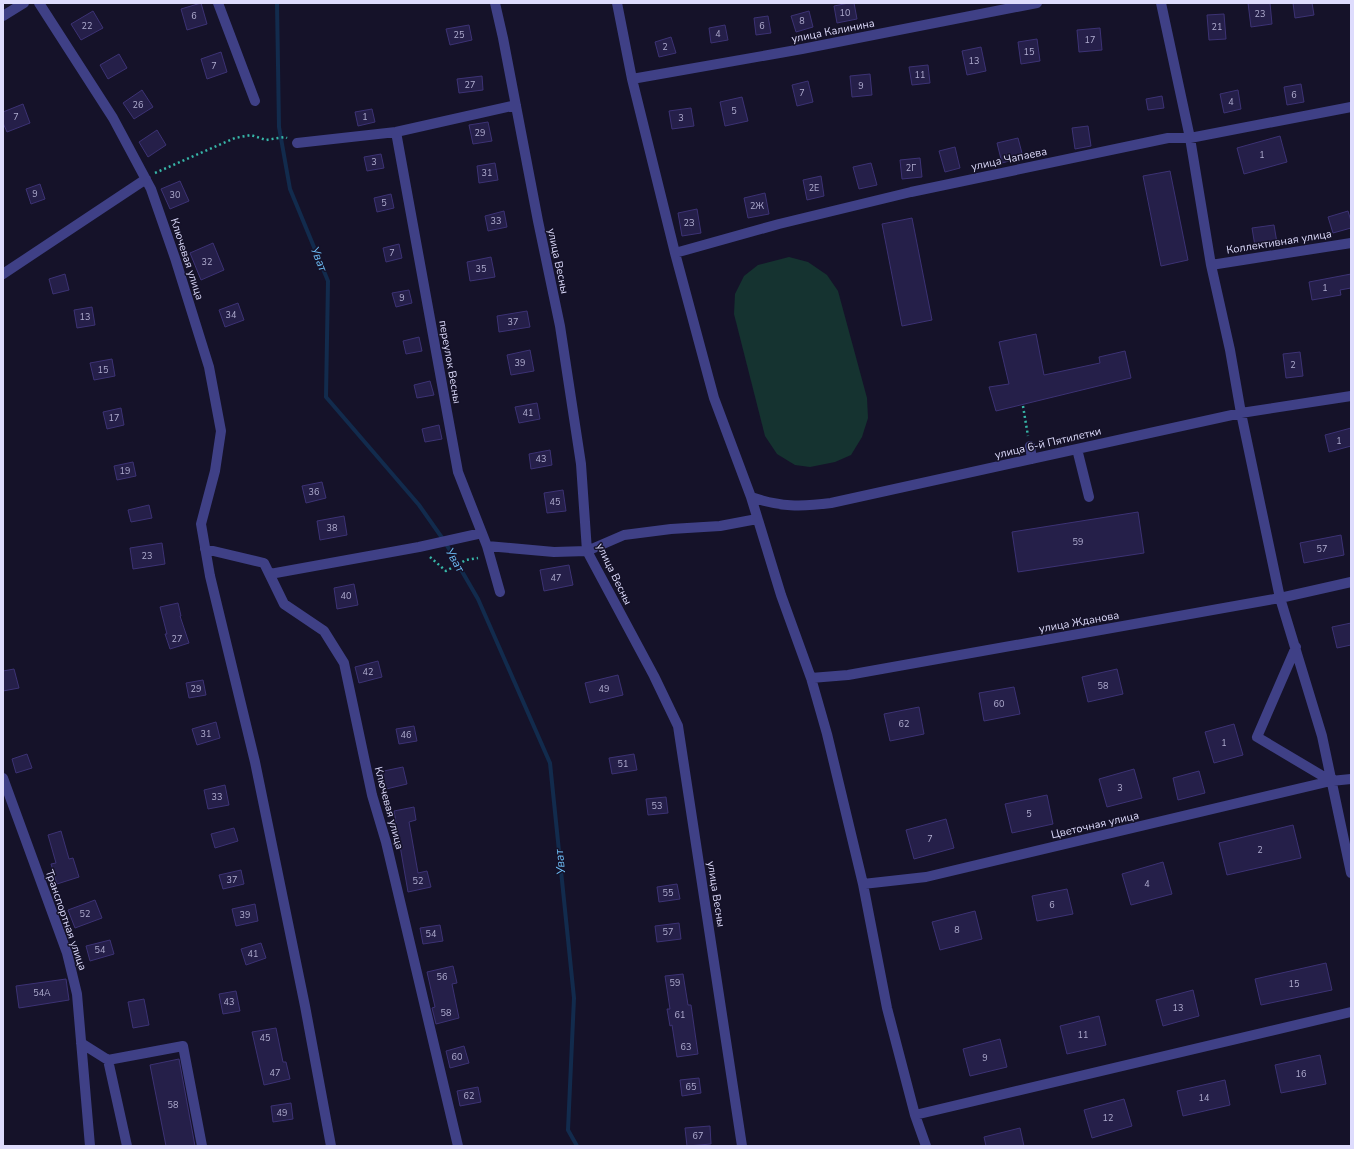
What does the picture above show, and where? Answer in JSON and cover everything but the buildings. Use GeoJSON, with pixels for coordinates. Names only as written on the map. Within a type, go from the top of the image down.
{"type":"FeatureCollection","features":[{"type":"Feature","properties":{"kind":"street"},"geometry":{"type":"LineString","coordinates":[[3,16],[24,3]]}},
{"type":"Feature","properties":{"kind":"street","name":"Ключевая улица"},"geometry":{"type":"LineString","coordinates":[[39,3],[113,118],[151,188],[175,258],[209,367],[221,432],[215,471],[201,524],[210,576],[255,762],[305,1006],[331,1146]]}},
{"type":"Feature","properties":{"kind":"street"},"geometry":{"type":"LineString","coordinates":[[218,3],[255,101]]}},
{"type":"Feature","properties":{"kind":"street","name":"улица Весны"},"geometry":{"type":"LineString","coordinates":[[495,3],[560,326],[581,464],[587,551],[654,676],[678,726],[742,1146]]}},
{"type":"Feature","properties":{"kind":"street"},"geometry":{"type":"LineString","coordinates":[[617,3],[632,79],[675,253],[714,398],[751,497],[781,595],[811,678],[827,734],[863,884],[887,1008],[915,1115],[926,1146]]}},
{"type":"Feature","properties":{"kind":"street","name":"улица Калинина"},"geometry":{"type":"LineString","coordinates":[[632,79],[802,49],[1037,3]]}},
{"type":"Feature","properties":{"kind":"street"},"geometry":{"type":"LineString","coordinates":[[1161,3],[1190,138],[1211,265],[1230,350],[1241,413],[1280,598],[1322,736],[1351,873]]}},
{"type":"Feature","properties":{"kind":"street"},"geometry":{"type":"LineString","coordinates":[[296,143],[396,132],[516,105]]}},
{"type":"Feature","properties":{"kind":"street","name":"улица Чапаева"},"geometry":{"type":"LineString","coordinates":[[675,253],[779,224],[911,192],[1168,138],[1190,138],[1351,107]]}},
{"type":"Feature","properties":{"kind":"street","name":"переулок Весны"},"geometry":{"type":"LineString","coordinates":[[396,132],[458,472],[487,546],[500,592]]}},
{"type":"Feature","properties":{"kind":"street"},"geometry":{"type":"LineString","coordinates":[[3,274],[146,179]]}},
{"type":"Feature","properties":{"kind":"street","name":"Коллективная улица"},"geometry":{"type":"LineString","coordinates":[[1211,265],[1351,243]]}},
{"type":"Feature","properties":{"kind":"street","name":"улица 6-й Пятилетки"},"geometry":{"type":"LineString","coordinates":[[751,497],[783,506],[808,507],[832,504],[1241,413],[1351,396]]}},
{"type":"Feature","properties":{"kind":"street"},"geometry":{"type":"LineString","coordinates":[[1030,446],[1032,459]]}},
{"type":"Feature","properties":{"kind":"street"},"geometry":{"type":"LineString","coordinates":[[1076,449],[1089,498]]}},
{"type":"Feature","properties":{"kind":"street"},"geometry":{"type":"LineString","coordinates":[[487,546],[554,552],[587,551],[624,535],[671,529],[720,526],[757,520]]}},
{"type":"Feature","properties":{"kind":"street"},"geometry":{"type":"LineString","coordinates":[[270,574],[419,547],[482,533]]}},
{"type":"Feature","properties":{"kind":"street","name":"Ключевая улица"},"geometry":{"type":"LineString","coordinates":[[205,549],[264,563],[284,604],[324,631],[344,663],[372,795],[386,842],[458,1146]]}},
{"type":"Feature","properties":{"kind":"street","name":"улица Жданова"},"geometry":{"type":"LineString","coordinates":[[811,678],[848,675],[1280,598],[1351,582]]}},
{"type":"Feature","properties":{"kind":"street"},"geometry":{"type":"LineString","coordinates":[[1296,647],[1257,737],[1331,781]]}},
{"type":"Feature","properties":{"kind":"street","name":"Транспортная улица"},"geometry":{"type":"LineString","coordinates":[[3,778],[66,953],[77,994],[90,1146]]}},
{"type":"Feature","properties":{"kind":"street","name":"Цветочная улица"},"geometry":{"type":"LineString","coordinates":[[863,884],[926,877],[1331,781],[1351,779]]}},
{"type":"Feature","properties":{"kind":"street"},"geometry":{"type":"LineString","coordinates":[[915,1115],[1351,1012]]}},
{"type":"Feature","properties":{"kind":"street"},"geometry":{"type":"LineString","coordinates":[[81,1043],[108,1060],[183,1046],[202,1146]]}},
{"type":"Feature","properties":{"kind":"street"},"geometry":{"type":"LineString","coordinates":[[108,1060],[127,1146]]}},
{"type":"Feature","properties":{"kind":"path"},"geometry":{"type":"LineString","coordinates":[[146,179],[235,138],[251,135],[266,140],[286,137]]}},
{"type":"Feature","properties":{"kind":"path"},"geometry":{"type":"LineString","coordinates":[[1023,406],[1030,446]]}},
{"type":"Feature","properties":{"kind":"path"},"geometry":{"type":"LineString","coordinates":[[419,547],[446,571],[466,560]]}},
{"type":"Feature","properties":{"kind":"green space"},"geometry":{"type":"Polygon","coordinates":[[[789,257],[808,262],[827,275],[838,291],[867,398],[868,418],[862,437],[851,455],[835,462],[810,467],[795,465],[777,454],[765,436],[734,314],[735,294],[744,276],[758,265],[789,257]]]}},
{"type":"Feature","properties":{"kind":"waterway","name":"Уват"},"geometry":{"type":"LineString","coordinates":[[277,3],[279,127],[290,189],[328,281],[326,397],[419,505],[445,542],[478,599],[550,763],[574,998],[568,1130],[577,1146]]}}]}
